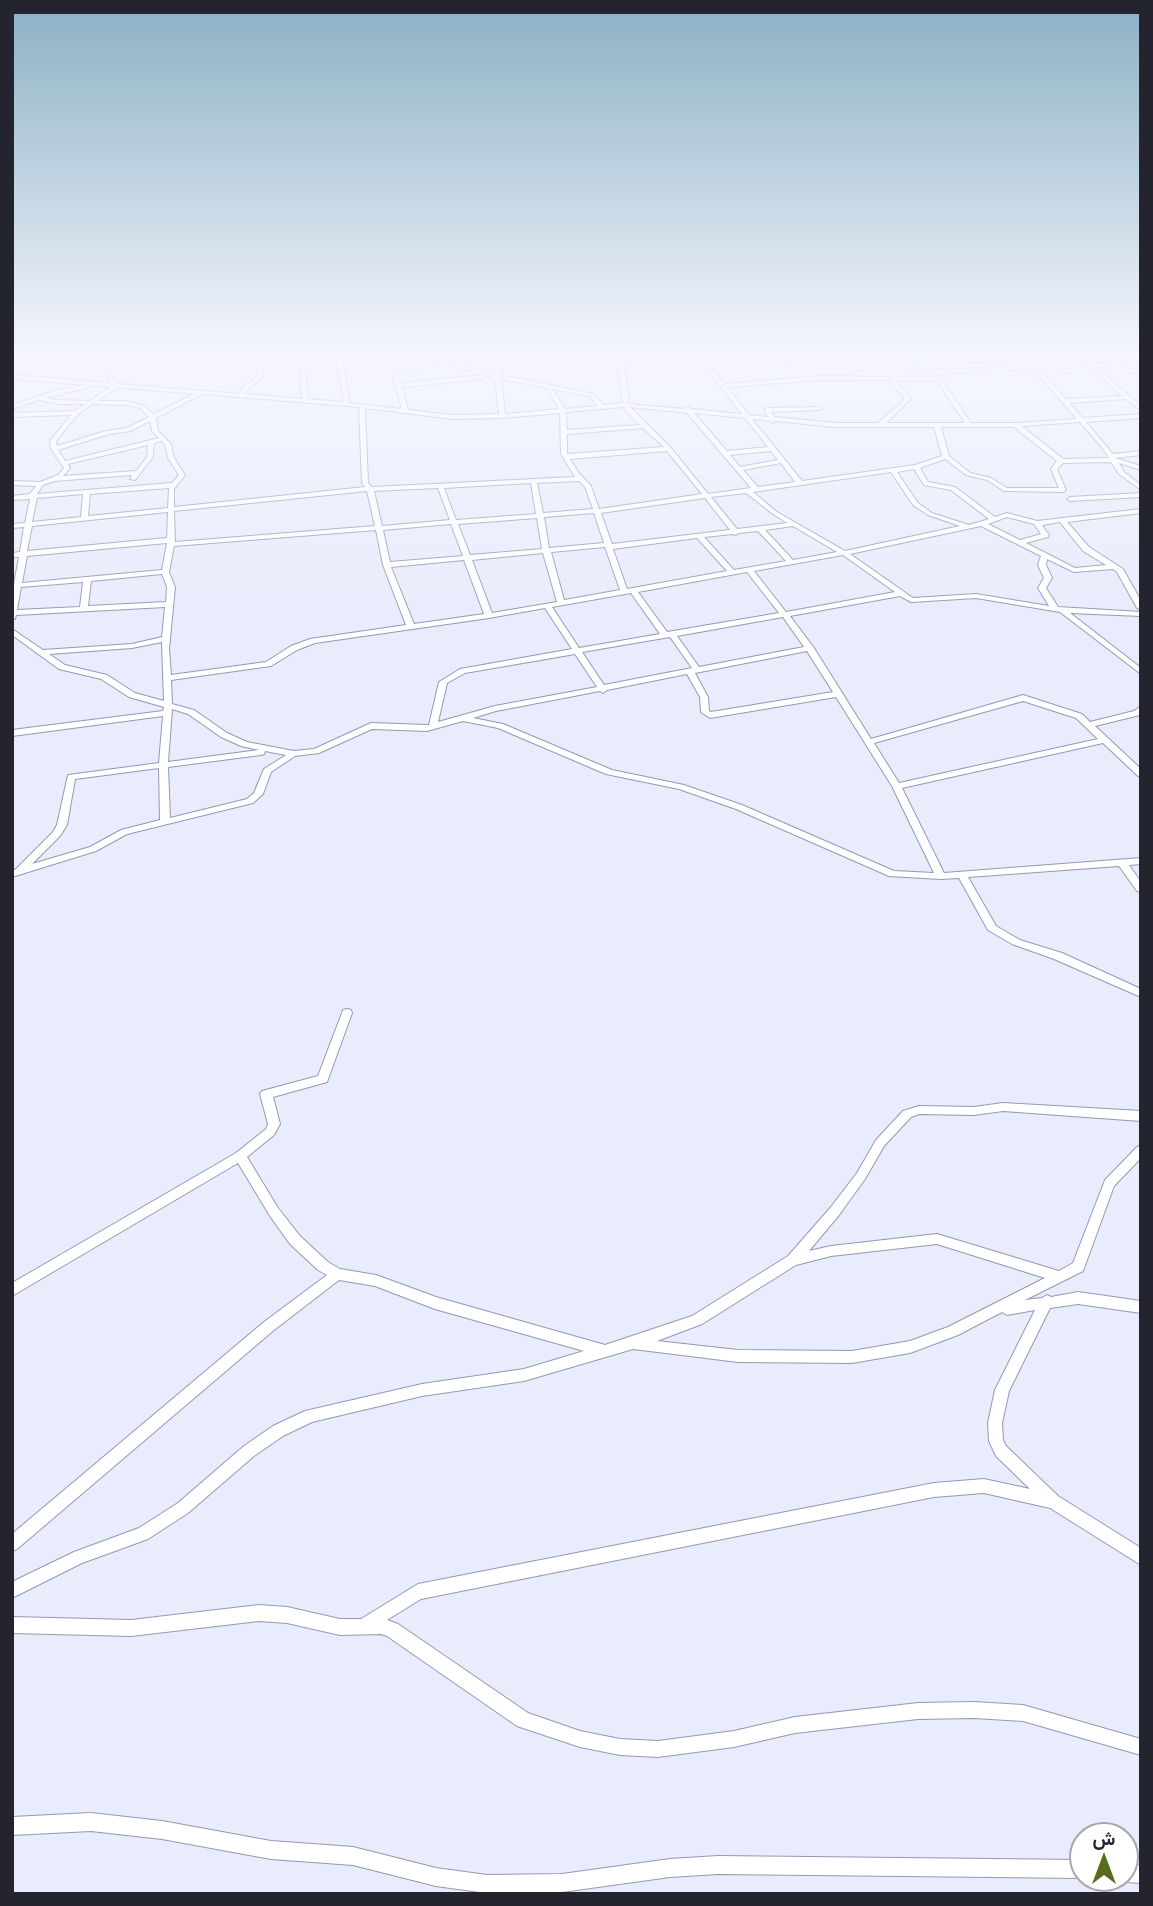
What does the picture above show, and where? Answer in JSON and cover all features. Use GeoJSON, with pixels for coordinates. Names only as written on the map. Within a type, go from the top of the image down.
{"type":"FeatureCollection","features":[{"type":"Feature","properties":{"kind":"street"},"geometry":{"type":"LineString","coordinates":[[12,483],[41,484],[65,472],[65,463],[54,449],[53,442]]}},
{"type":"Feature","properties":{"kind":"street"},"geometry":{"type":"LineString","coordinates":[[54,449],[76,442]]}},
{"type":"Feature","properties":{"kind":"street"},"geometry":{"type":"LineString","coordinates":[[65,463],[154,442]]}},
{"type":"Feature","properties":{"kind":"street"},"geometry":{"type":"LineString","coordinates":[[165,822],[163,764],[168,710],[166,639],[171,587],[165,572],[171,542],[173,485],[182,473],[166,442]]}},
{"type":"Feature","properties":{"kind":"street"},"geometry":{"type":"LineString","coordinates":[[363,442],[365,478],[370,489],[387,565],[411,627]]}},
{"type":"Feature","properties":{"kind":"street"},"geometry":{"type":"LineString","coordinates":[[564,442],[566,457],[580,480],[588,486],[608,546],[629,592],[670,636],[694,671],[704,697],[705,712],[710,715],[839,694]]}},
{"type":"Feature","properties":{"kind":"street"},"geometry":{"type":"LineString","coordinates":[[662,442],[736,533]]}},
{"type":"Feature","properties":{"kind":"street"},"geometry":{"type":"LineString","coordinates":[[716,442],[757,490]]}},
{"type":"Feature","properties":{"kind":"street"},"geometry":{"type":"LineString","coordinates":[[767,442],[800,483]]}},
{"type":"Feature","properties":{"kind":"street"},"geometry":{"type":"LineString","coordinates":[[941,442],[946,457],[968,474],[986,478],[1006,490],[1063,490]]}},
{"type":"Feature","properties":{"kind":"street"},"geometry":{"type":"LineString","coordinates":[[1037,442],[1061,461],[1114,458],[1141,453]]}},
{"type":"Feature","properties":{"kind":"street"},"geometry":{"type":"LineString","coordinates":[[1101,442],[1114,458],[1121,473],[1141,488]]}},
{"type":"Feature","properties":{"kind":"street"},"geometry":{"type":"LineString","coordinates":[[130,488],[135,473],[150,457],[151,443]]}},
{"type":"Feature","properties":{"kind":"street"},"geometry":{"type":"LineString","coordinates":[[566,457],[669,449]]}},
{"type":"Feature","properties":{"kind":"street"},"geometry":{"type":"LineString","coordinates":[[725,453],[773,449]]}},
{"type":"Feature","properties":{"kind":"street"},"geometry":{"type":"LineString","coordinates":[[12,555],[597,511],[916,467],[946,457]]}},
{"type":"Feature","properties":{"kind":"street"},"geometry":{"type":"LineString","coordinates":[[1114,458],[1141,468]]}},
{"type":"Feature","properties":{"kind":"street"},"geometry":{"type":"LineString","coordinates":[[738,469],[783,461]]}},
{"type":"Feature","properties":{"kind":"street"},"geometry":{"type":"LineString","coordinates":[[1061,461],[1054,469],[1063,490],[1090,517]]}},
{"type":"Feature","properties":{"kind":"street"},"geometry":{"type":"LineString","coordinates":[[916,467],[926,484],[953,488],[994,519]]}},
{"type":"Feature","properties":{"kind":"street"},"geometry":{"type":"LineString","coordinates":[[893,470],[915,504],[930,514],[968,527]]}},
{"type":"Feature","properties":{"kind":"street"},"geometry":{"type":"LineString","coordinates":[[52,479],[135,473]]}},
{"type":"Feature","properties":{"kind":"street"},"geometry":{"type":"LineString","coordinates":[[12,526],[370,489],[580,480]]}},
{"type":"Feature","properties":{"kind":"street"},"geometry":{"type":"LineString","coordinates":[[534,483],[546,549],[561,603]]}},
{"type":"Feature","properties":{"kind":"street"},"geometry":{"type":"LineString","coordinates":[[41,484],[33,497],[25,554],[15,586],[13,615],[169,604]]}},
{"type":"Feature","properties":{"kind":"street"},"geometry":{"type":"LineString","coordinates":[[12,498],[173,485]]}},
{"type":"Feature","properties":{"kind":"street"},"geometry":{"type":"LineString","coordinates":[[441,488],[465,558],[489,616]]}},
{"type":"Feature","properties":{"kind":"street"},"geometry":{"type":"LineString","coordinates":[[748,491],[911,600],[976,596],[1059,609],[1141,614]]}},
{"type":"Feature","properties":{"kind":"street"},"geometry":{"type":"LineString","coordinates":[[84,519],[88,492]]}},
{"type":"Feature","properties":{"kind":"street"},"geometry":{"type":"LineString","coordinates":[[1070,499],[1141,495]]}},
{"type":"Feature","properties":{"kind":"street"},"geometry":{"type":"LineString","coordinates":[[167,678],[268,664],[313,641],[489,616],[629,592],[844,553],[982,524],[1010,515],[1037,523],[1141,510]]}},
{"type":"Feature","properties":{"kind":"street"},"geometry":{"type":"LineString","coordinates":[[1062,520],[1086,549],[1116,567],[1141,608]]}},
{"type":"Feature","properties":{"kind":"street"},"geometry":{"type":"LineString","coordinates":[[1019,543],[1045,535],[1037,523]]}},
{"type":"Feature","properties":{"kind":"street"},"geometry":{"type":"LineString","coordinates":[[387,565],[700,537],[794,524]]}},
{"type":"Feature","properties":{"kind":"street"},"geometry":{"type":"LineString","coordinates":[[982,524],[1077,571],[1116,567]]}},
{"type":"Feature","properties":{"kind":"street"},"geometry":{"type":"LineString","coordinates":[[761,530],[791,562]]}},
{"type":"Feature","properties":{"kind":"street"},"geometry":{"type":"LineString","coordinates":[[700,537],[732,572]]}},
{"type":"Feature","properties":{"kind":"street"},"geometry":{"type":"LineString","coordinates":[[1044,557],[1042,565],[1048,578],[1042,588],[1059,609],[1141,672]]}},
{"type":"Feature","properties":{"kind":"street"},"geometry":{"type":"LineString","coordinates":[[749,570],[788,615],[897,786],[941,876]]}},
{"type":"Feature","properties":{"kind":"street"},"geometry":{"type":"LineString","coordinates":[[15,586],[165,572]]}},
{"type":"Feature","properties":{"kind":"street"},"geometry":{"type":"LineString","coordinates":[[84,610],[87,579]]}},
{"type":"Feature","properties":{"kind":"street"},"geometry":{"type":"LineString","coordinates":[[433,726],[438,712],[440,689],[450,677],[499,664],[899,594]]}},
{"type":"Feature","properties":{"kind":"street"},"geometry":{"type":"LineString","coordinates":[[547,606],[575,652],[603,690]]}},
{"type":"Feature","properties":{"kind":"street"},"geometry":{"type":"LineString","coordinates":[[12,631],[62,667],[104,677],[132,695],[168,710]]}},
{"type":"Feature","properties":{"kind":"street"},"geometry":{"type":"LineString","coordinates":[[43,652],[132,646],[166,639]]}},
{"type":"Feature","properties":{"kind":"street"},"geometry":{"type":"LineString","coordinates":[[16,873],[57,834],[72,777],[267,751],[294,754],[316,751],[371,726],[433,726],[810,648]]}},
{"type":"Feature","properties":{"kind":"street"},"geometry":{"type":"LineString","coordinates":[[869,742],[1023,698],[1069,711],[1089,724],[1141,774]]}},
{"type":"Feature","properties":{"kind":"street"},"geometry":{"type":"LineString","coordinates":[[1089,724],[1125,717],[1141,709]]}},
{"type":"Feature","properties":{"kind":"street"},"geometry":{"type":"LineString","coordinates":[[12,733],[168,710],[191,712],[224,735],[267,751]]}},
{"type":"Feature","properties":{"kind":"street"},"geometry":{"type":"LineString","coordinates":[[459,719],[500,726],[609,772],[681,787],[739,807],[892,874],[962,875],[1141,861]]}},
{"type":"Feature","properties":{"kind":"street"},"geometry":{"type":"LineString","coordinates":[[897,786],[1104,740]]}},
{"type":"Feature","properties":{"kind":"street"},"geometry":{"type":"LineString","coordinates":[[16,873],[93,849],[124,832],[256,798],[267,771],[294,754]]}},
{"type":"Feature","properties":{"kind":"street"},"geometry":{"type":"LineString","coordinates":[[1122,863],[1141,889]]}},
{"type":"Feature","properties":{"kind":"street"},"geometry":{"type":"LineString","coordinates":[[962,875],[992,928],[1016,942],[1058,956],[1141,993]]}},
{"type":"Feature","properties":{"kind":"street"},"geometry":{"type":"LineString","coordinates":[[12,1290],[240,1156],[273,1129],[266,1094],[319,1081],[326,1076],[347,1013]]}},
{"type":"Feature","properties":{"kind":"street"},"geometry":{"type":"LineString","coordinates":[[12,1590],[79,1557],[143,1534],[183,1508],[249,1451],[278,1431],[310,1416],[422,1390],[524,1375],[631,1344],[697,1320],[793,1260],[835,1211],[897,1121],[907,1114],[919,1110],[974,1111],[1003,1107],[1141,1116]]}},
{"type":"Feature","properties":{"kind":"street"},"geometry":{"type":"LineString","coordinates":[[631,1344],[738,1356],[870,1355],[910,1347],[994,1311],[1071,1273],[1082,1258],[1111,1179],[1141,1150]]}},
{"type":"Feature","properties":{"kind":"street"},"geometry":{"type":"LineString","coordinates":[[240,1156],[268,1203],[295,1240],[311,1258],[337,1274],[376,1281],[446,1306],[604,1351]]}},
{"type":"Feature","properties":{"kind":"street"},"geometry":{"type":"LineString","coordinates":[[793,1260],[831,1251],[937,1239],[1061,1276]]}},
{"type":"Feature","properties":{"kind":"street"},"geometry":{"type":"LineString","coordinates":[[12,1544],[269,1326],[337,1274]]}},
{"type":"Feature","properties":{"kind":"street"},"geometry":{"type":"LineString","coordinates":[[994,1311],[1078,1298],[1141,1307]]}},
{"type":"Feature","properties":{"kind":"street"},"geometry":{"type":"LineString","coordinates":[[1046,1301],[1002,1390],[994,1432],[1001,1451],[1053,1502],[1141,1557]]}},
{"type":"Feature","properties":{"kind":"street"},"geometry":{"type":"LineString","coordinates":[[367,1624],[418,1592],[934,1490],[984,1486],[1053,1502]]}},
{"type":"Feature","properties":{"kind":"street"},"geometry":{"type":"LineString","coordinates":[[12,1625],[131,1628],[259,1613],[287,1615],[340,1628],[367,1624],[392,1630],[523,1720],[580,1739],[620,1748],[658,1749],[734,1739],[795,1725],[918,1711],[974,1710],[1023,1713],[1141,1747]]}},
{"type":"Feature","properties":{"kind":"street"},"geometry":{"type":"LineString","coordinates":[[12,1826],[91,1822],[162,1830],[271,1850],[353,1856],[436,1877],[487,1884],[562,1883],[670,1868],[718,1865],[1069,1869]]}}]}
